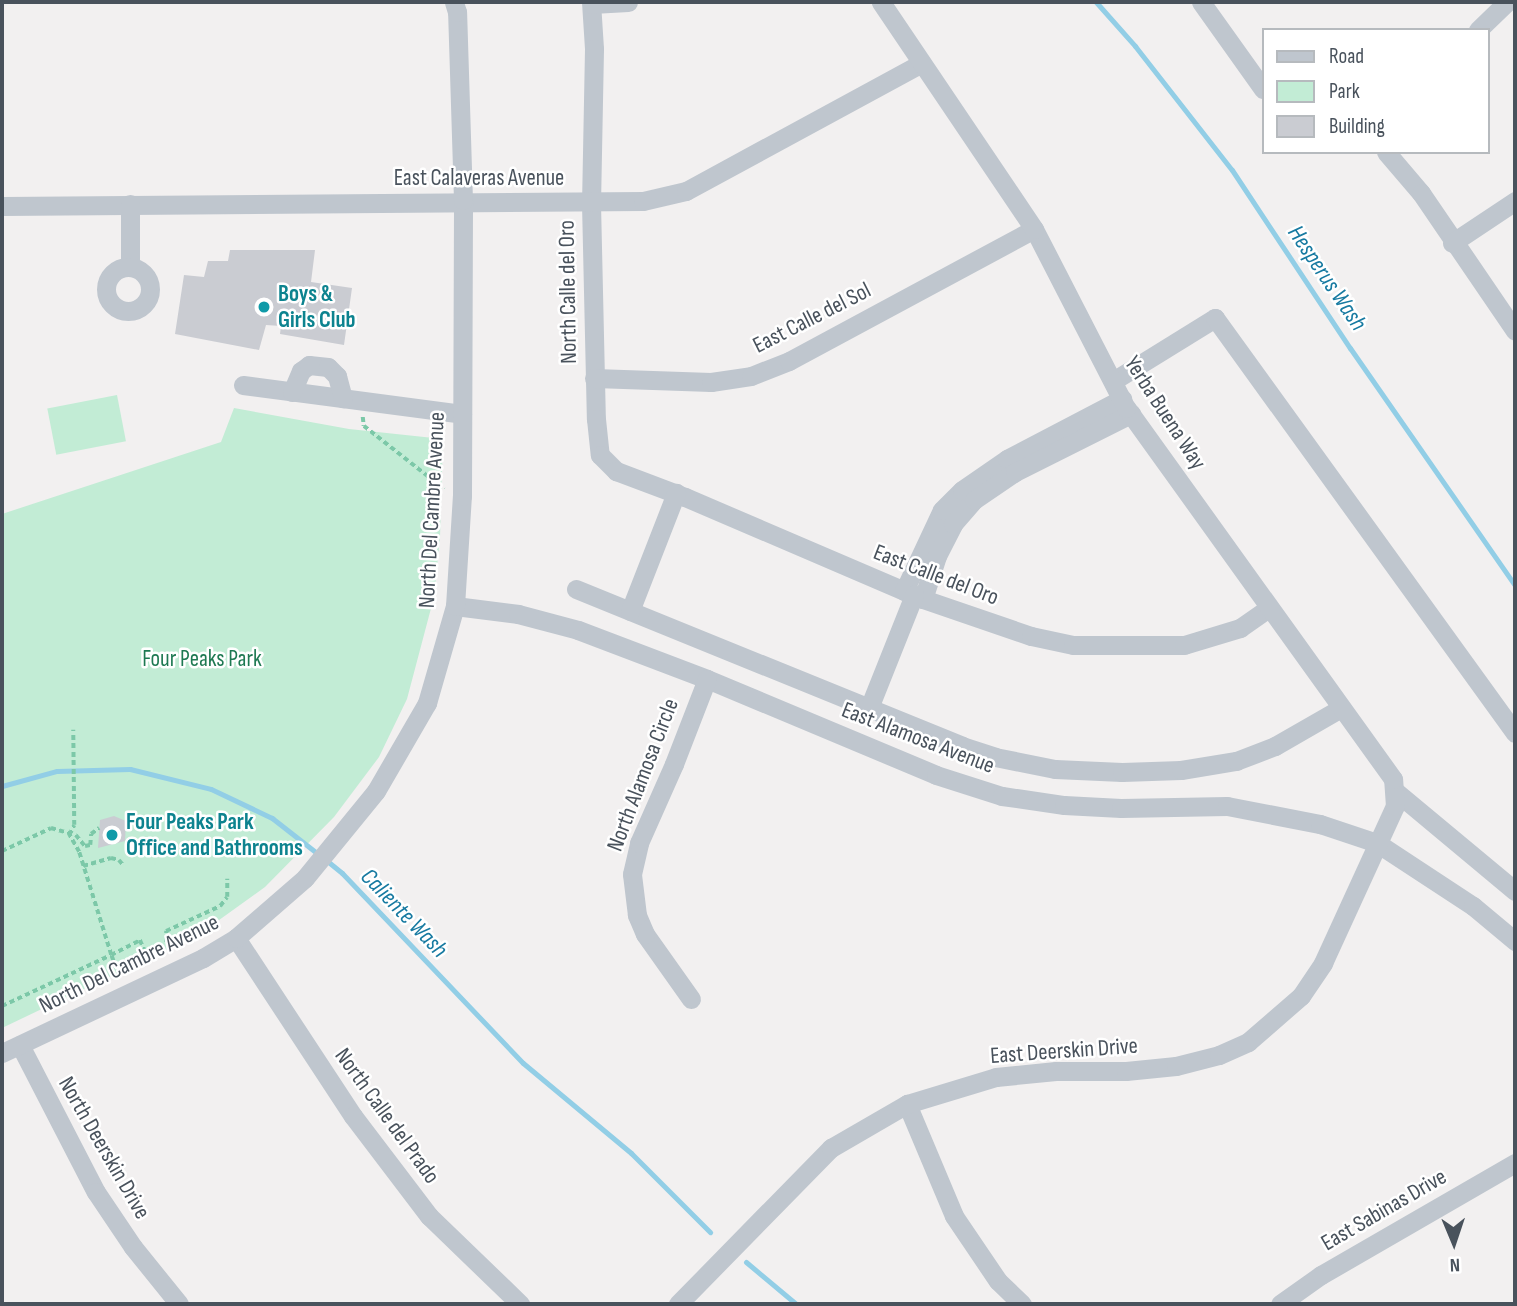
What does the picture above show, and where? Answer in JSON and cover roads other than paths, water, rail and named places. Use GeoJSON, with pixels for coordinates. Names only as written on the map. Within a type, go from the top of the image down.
{"type":"FeatureCollection","features":[{"type":"Feature","properties":{"kind":"street","name":"North Del Cambre Avenue"},"geometry":{"type":"LineString","coordinates":[[11,1049],[203,958],[236,939],[305,878],[376,791],[427,703],[455,606],[462,496],[463,200],[457,12],[454,2]]}},
{"type":"Feature","properties":{"kind":"street"},"geometry":{"type":"LineString","coordinates":[[591,3],[628,2]]}},
{"type":"Feature","properties":{"kind":"street","name":"Yerba Buena Way"},"geometry":{"type":"LineString","coordinates":[[881,2],[1034,229],[1126,407],[1393,779],[1395,791]]}},
{"type":"Feature","properties":{"kind":"street"},"geometry":{"type":"LineString","coordinates":[[1201,2],[1262,88]]}},
{"type":"Feature","properties":{"kind":"street"},"geometry":{"type":"LineString","coordinates":[[1480,28],[1507,2]]}},
{"type":"Feature","properties":{"kind":"street","name":"North Calle del Oro"},"geometry":{"type":"LineString","coordinates":[[591,3],[594,49],[591,203],[594,379],[600,455]]}},
{"type":"Feature","properties":{"kind":"street","name":"East Calaveras Avenue"},"geometry":{"type":"LineString","coordinates":[[2,206],[463,200],[591,203],[643,201],[686,191],[922,63]]}},
{"type":"Feature","properties":{"kind":"street"},"geometry":{"type":"LineString","coordinates":[[1388,154],[1420,193],[1515,331]]}},
{"type":"Feature","properties":{"kind":"street"},"geometry":{"type":"LineString","coordinates":[[1452,243],[1515,201]]}},
{"type":"Feature","properties":{"kind":"street"},"geometry":{"type":"LineString","coordinates":[[130,204],[130,267]]}},
{"type":"Feature","properties":{"kind":"street","name":"East Calle del Sol"},"geometry":{"type":"LineString","coordinates":[[594,379],[711,382],[751,376],[789,361],[1034,229]]}},
{"type":"Feature","properties":{"kind":"street"},"geometry":{"type":"LineString","coordinates":[[1112,381],[1215,318],[1515,733]]}},
{"type":"Feature","properties":{"kind":"street"},"geometry":{"type":"LineString","coordinates":[[292,392],[301,371],[309,365],[328,367],[337,376],[343,398]]}},
{"type":"Feature","properties":{"kind":"street"},"geometry":{"type":"LineString","coordinates":[[243,385],[462,414]]}},
{"type":"Feature","properties":{"kind":"street"},"geometry":{"type":"LineString","coordinates":[[869,708],[914,595],[953,524],[974,500],[1015,472],[1126,407]]}},
{"type":"Feature","properties":{"kind":"street","name":"East Calle del Oro"},"geometry":{"type":"LineString","coordinates":[[600,455],[616,471],[676,493],[914,595],[1031,636],[1073,645],[1184,645],[1240,628],[1269,608]]}},
{"type":"Feature","properties":{"kind":"street"},"geometry":{"type":"LineString","coordinates":[[630,611],[676,493]]}},
{"type":"Feature","properties":{"kind":"street"},"geometry":{"type":"LineString","coordinates":[[576,589],[995,757],[1055,769],[1122,772],[1181,770],[1237,761],[1275,746],[1341,708]]}},
{"type":"Feature","properties":{"kind":"street","name":"East Alamosa Avenue"},"geometry":{"type":"LineString","coordinates":[[455,606],[518,614],[578,630],[707,679],[936,775],[1002,796],[1064,805],[1121,808],[1227,806],[1320,824],[1377,843],[1473,906],[1515,941]]}},
{"type":"Feature","properties":{"kind":"street","name":"North Alamosa Circle"},"geometry":{"type":"LineString","coordinates":[[691,999],[645,934],[637,915],[632,874],[639,843],[707,679]]}},
{"type":"Feature","properties":{"kind":"street"},"geometry":{"type":"LineString","coordinates":[[1377,843],[1395,806],[1395,791]]}},
{"type":"Feature","properties":{"kind":"street"},"geometry":{"type":"LineString","coordinates":[[1395,791],[1515,891]]}},
{"type":"Feature","properties":{"kind":"street","name":"East Deerskin Drive"},"geometry":{"type":"LineString","coordinates":[[678,1304],[831,1148],[907,1104],[996,1077],[1176,1066],[1219,1055],[1248,1042],[1301,996],[1323,963],[1377,843]]}},
{"type":"Feature","properties":{"kind":"street","name":"North Calle del Prado"},"geometry":{"type":"LineString","coordinates":[[236,939],[353,1116],[429,1216],[520,1304]]}},
{"type":"Feature","properties":{"kind":"street","name":"North Deerskin Drive"},"geometry":{"type":"LineString","coordinates":[[11,1049],[96,1192],[133,1247],[179,1304]]}},
{"type":"Feature","properties":{"kind":"street"},"geometry":{"type":"LineString","coordinates":[[907,1104],[954,1216],[998,1281],[1022,1304]]}},
{"type":"Feature","properties":{"kind":"street","name":"East Sabinas Drive"},"geometry":{"type":"LineString","coordinates":[[1280,1304],[1321,1275],[1515,1163]]}},
{"type":"Feature","properties":{"kind":"waterway","name":"Hesperus Wash"},"geometry":{"type":"LineString","coordinates":[[1096,2],[1135,46],[1232,170],[1350,348],[1515,585]]}},
{"type":"Feature","properties":{"kind":"waterway","name":"Caliente Wash"},"geometry":{"type":"LineString","coordinates":[[2,786],[57,771],[130,769],[211,789],[272,818],[318,854]]}},
{"type":"Feature","properties":{"kind":"waterway","name":"Caliente Wash"},"geometry":{"type":"LineString","coordinates":[[326,860],[342,873],[523,1063],[631,1153],[710,1232]]}},
{"type":"Feature","properties":{"kind":"waterway","name":"Caliente Wash"},"geometry":{"type":"LineString","coordinates":[[746,1262],[796,1304]]}},
{"type":"Feature","properties":{"kind":"place","name":"Boys & Girls Club"},"geometry":{"type":"Point","coordinates":[264,307]}},
{"type":"Feature","properties":{"kind":"place","name":"Four Peaks Park Office and Bathrooms"},"geometry":{"type":"Point","coordinates":[112,835]}},
{"type":"Feature","properties":{"kind":"park label","name":"Four Peaks Park"},"geometry":{"type":"Point","coordinates":[202,659]}}]}
